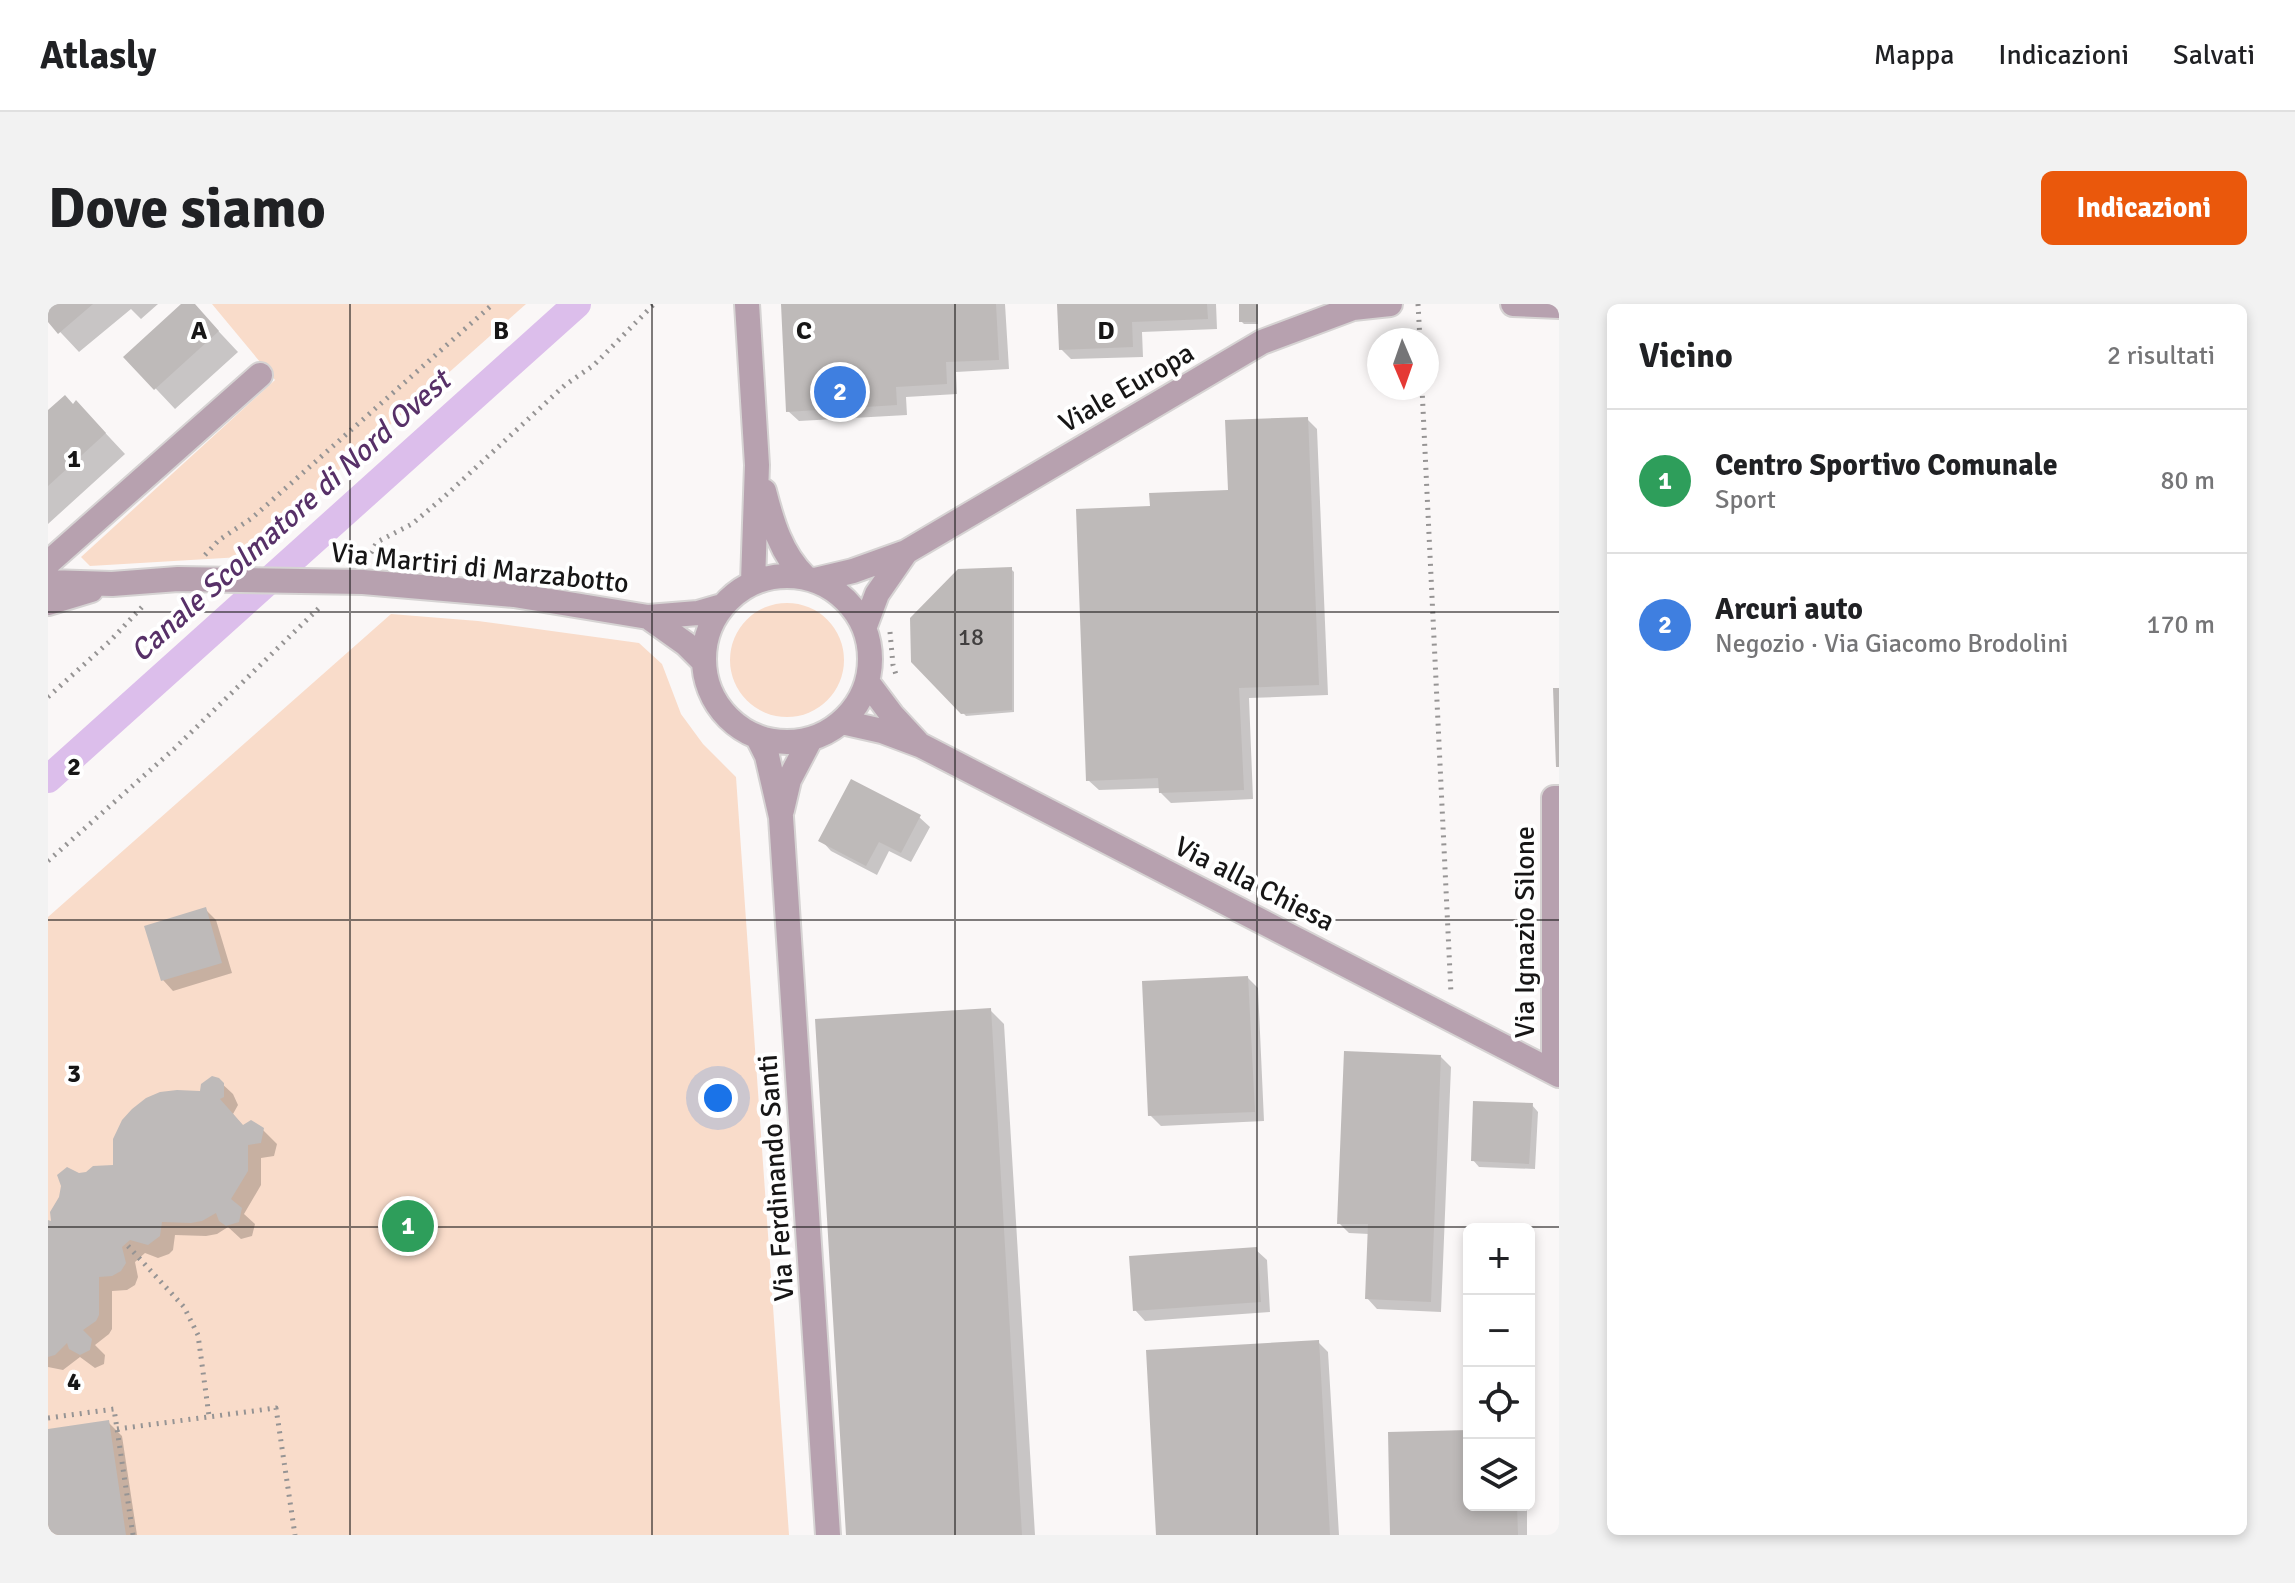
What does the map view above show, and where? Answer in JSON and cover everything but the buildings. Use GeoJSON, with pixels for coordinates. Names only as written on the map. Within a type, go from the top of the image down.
{"type":"FeatureCollection","features":[{"type":"Feature","properties":{"kind":"street"},"geometry":{"type":"LineString","coordinates":[[747,304],[757,465],[753,582]]}},
{"type":"Feature","properties":{"kind":"street","name":"Viale Europa"},"geometry":{"type":"LineString","coordinates":[[810,578],[853,571],[906,552],[1262,342],[1353,306],[1390,304]]}},
{"type":"Feature","properties":{"kind":"street"},"geometry":{"type":"LineString","coordinates":[[1513,304],[1559,306]]}},
{"type":"Feature","properties":{"kind":"street"},"geometry":{"type":"LineString","coordinates":[[48,563],[260,375]]}},
{"type":"Feature","properties":{"kind":"street"},"geometry":{"type":"LineString","coordinates":[[757,465],[771,519],[787,556],[810,578],[836,590],[853,606],[865,626],[871,654],[868,683],[858,704],[842,722],[810,740],[784,743],[758,738],[736,726],[719,708],[708,686],[703,661],[705,641],[722,606],[753,582],[770,577],[810,578]]}},
{"type":"Feature","properties":{"kind":"street","name":"Viale Europa"},"geometry":{"type":"LineString","coordinates":[[865,626],[877,594],[906,552]]}},
{"type":"Feature","properties":{"kind":"street","name":"Via Martiri di Marzabotto"},"geometry":{"type":"LineString","coordinates":[[48,582],[112,584],[190,579],[345,581],[514,595],[648,617],[698,613],[722,606]]}},
{"type":"Feature","properties":{"kind":"street","name":"Via Martiri di Marzabotto"},"geometry":{"type":"LineString","coordinates":[[48,603],[112,584]]}},
{"type":"Feature","properties":{"kind":"street","name":"Via Martiri di Marzabotto"},"geometry":{"type":"LineString","coordinates":[[648,617],[686,644],[703,661]]}},
{"type":"Feature","properties":{"kind":"street","name":"Via alla Chiesa"},"geometry":{"type":"LineString","coordinates":[[868,683],[904,730],[922,746]]}},
{"type":"Feature","properties":{"kind":"street","name":"Via alla Chiesa"},"geometry":{"type":"LineString","coordinates":[[842,722],[882,731],[922,746],[1556,1073]]}},
{"type":"Feature","properties":{"kind":"street","name":"Via Ferdinando Santi"},"geometry":{"type":"LineString","coordinates":[[758,738],[767,756],[781,817],[828,1535]]}},
{"type":"Feature","properties":{"kind":"street","name":"Via Ferdinando Santi"},"geometry":{"type":"LineString","coordinates":[[781,817],[789,780],[810,740]]}},
{"type":"Feature","properties":{"kind":"street","name":"Via Ignazio Silone"},"geometry":{"type":"LineString","coordinates":[[1556,1073],[1554,798],[1559,798]]}},
{"type":"Feature","properties":{"kind":"path"},"geometry":{"type":"LineString","coordinates":[[48,697],[140,609],[190,579],[219,540],[252,518],[493,304]]}},
{"type":"Feature","properties":{"kind":"path"},"geometry":{"type":"LineString","coordinates":[[48,861],[310,619],[365,564],[377,542],[412,524],[444,497],[565,385],[594,365],[654,304]]}},
{"type":"Feature","properties":{"kind":"path"},"geometry":{"type":"LineString","coordinates":[[1418,304],[1419,328]]}},
{"type":"Feature","properties":{"kind":"path"},"geometry":{"type":"LineString","coordinates":[[1423,400],[1452,1019]]}},
{"type":"Feature","properties":{"kind":"path"},"geometry":{"type":"LineString","coordinates":[[128,1246],[184,1307],[198,1335],[209,1416]]}},
{"type":"Feature","properties":{"kind":"path"},"geometry":{"type":"LineString","coordinates":[[117,1429],[276,1408],[295,1535]]}},
{"type":"Feature","properties":{"kind":"path"},"geometry":{"type":"LineString","coordinates":[[48,1418],[114,1409],[133,1535]]}},
{"type":"Feature","properties":{"kind":"shaded area"},"geometry":{"type":"Polygon","coordinates":[[[212,304],[526,304],[241,557],[90,566],[81,557],[275,380],[212,304]]]}},
{"type":"Feature","properties":{"kind":"shaded area"},"geometry":{"type":"Polygon","coordinates":[[[787,603],[809,607],[828,619],[840,638],[844,660],[840,682],[828,701],[809,713],[787,717],[765,713],[746,701],[734,682],[730,660],[734,638],[746,619],[765,607],[787,603]]]}},
{"type":"Feature","properties":{"kind":"shaded area"},"geometry":{"type":"Polygon","coordinates":[[[391,614],[478,621],[639,643],[662,664],[681,714],[703,744],[736,777],[789,1535],[48,1535],[48,917],[391,614]]]}},
{"type":"Feature","properties":{"kind":"waterway","name":"Canale Scolmatore di Nord Ovest"},"geometry":{"type":"LineString","coordinates":[[48,779],[577,304]]}},
{"type":"Feature","properties":{"kind":"place","name":"Arcuri auto"},"geometry":{"type":"Point","coordinates":[840,392]}},
{"type":"Feature","properties":{"kind":"place","name":"Centro Sportivo Comunale"},"geometry":{"type":"Point","coordinates":[408,1226]}}]}
